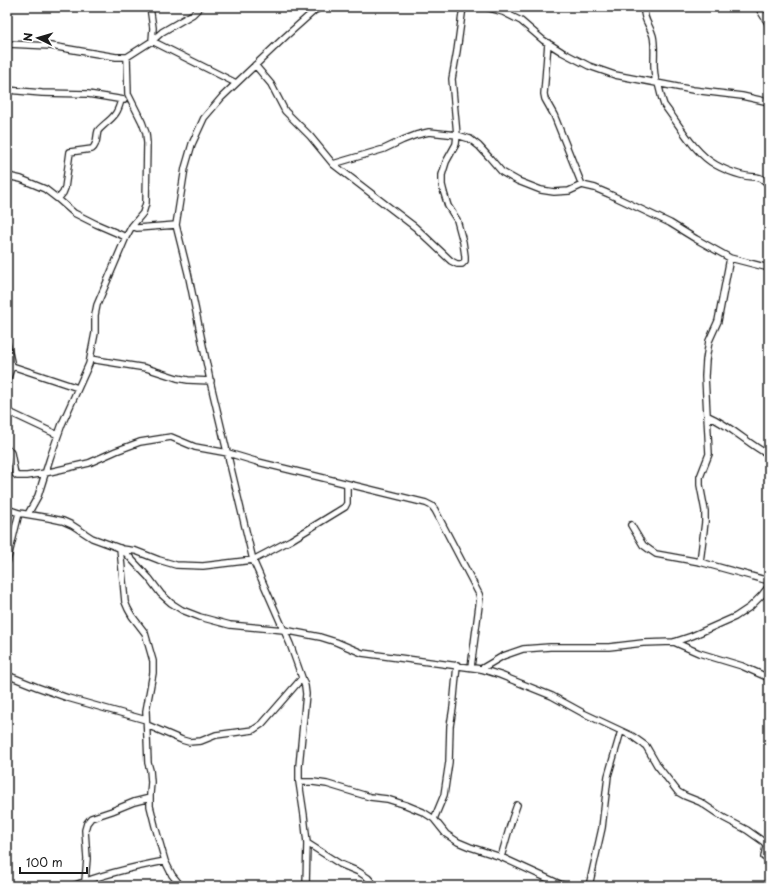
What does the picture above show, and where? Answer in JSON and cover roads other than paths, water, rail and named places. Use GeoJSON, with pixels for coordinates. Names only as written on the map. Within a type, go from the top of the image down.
{"type":"FeatureCollection","features":[{"type":"Feature","properties":{"kind":"street"},"geometry":{"type":"LineString","coordinates":[[150,7],[153,28],[152,41]]}},
{"type":"Feature","properties":{"kind":"street"},"geometry":{"type":"LineString","coordinates":[[7,44],[51,46],[116,57],[127,57],[152,41],[162,32],[193,14],[200,7]]}},
{"type":"Feature","properties":{"kind":"street"},"geometry":{"type":"LineString","coordinates":[[306,886],[307,843],[299,782],[299,766],[306,694],[305,686],[284,630],[253,560],[176,225],[185,168],[192,144],[204,118],[236,83],[314,11],[321,7]]}},
{"type":"Feature","properties":{"kind":"street"},"geometry":{"type":"LineString","coordinates":[[255,66],[271,84],[285,111],[310,136],[333,164],[416,227],[451,261],[457,264],[462,264],[465,261],[463,242],[457,220],[448,206],[442,185],[442,175],[446,162],[456,144],[457,135],[452,79],[463,7]]}},
{"type":"Feature","properties":{"kind":"street"},"geometry":{"type":"LineString","coordinates":[[486,7],[503,12],[521,20],[548,43],[562,52],[589,66],[615,75],[694,90],[742,96],[769,102]]}},
{"type":"Feature","properties":{"kind":"street"},"geometry":{"type":"LineString","coordinates":[[507,7],[510,15]]}},
{"type":"Feature","properties":{"kind":"street"},"geometry":{"type":"LineString","coordinates":[[644,7],[646,22],[650,28],[653,38],[654,65],[657,83],[664,105],[697,150],[715,164],[742,175],[759,177],[769,185]]}},
{"type":"Feature","properties":{"kind":"street"},"geometry":{"type":"LineString","coordinates":[[758,7],[769,25]]}},
{"type":"Feature","properties":{"kind":"street"},"geometry":{"type":"LineString","coordinates":[[152,41],[236,83]]}},
{"type":"Feature","properties":{"kind":"street"},"geometry":{"type":"LineString","coordinates":[[548,43],[544,88],[545,99],[554,114],[582,184]]}},
{"type":"Feature","properties":{"kind":"street"},"geometry":{"type":"LineString","coordinates":[[28,514],[38,496],[62,424],[89,364],[95,333],[95,315],[97,305],[126,237],[132,226],[143,213],[146,203],[146,133],[128,94],[127,57]]}},
{"type":"Feature","properties":{"kind":"street"},"geometry":{"type":"LineString","coordinates":[[7,90],[42,93],[88,94],[131,101]]}},
{"type":"Feature","properties":{"kind":"street"},"geometry":{"type":"LineString","coordinates":[[58,199],[65,188],[70,152],[94,148],[96,145],[98,130],[114,117],[121,100]]}},
{"type":"Feature","properties":{"kind":"street"},"geometry":{"type":"LineString","coordinates":[[333,164],[384,149],[416,135],[429,132],[457,135],[470,139],[479,146],[502,172],[524,183],[541,190],[554,192],[569,190],[582,184],[595,188],[670,224],[730,258],[769,268]]}},
{"type":"Feature","properties":{"kind":"street"},"geometry":{"type":"LineString","coordinates":[[7,172],[12,177],[45,189],[74,213],[126,237]]}},
{"type":"Feature","properties":{"kind":"street"},"geometry":{"type":"LineString","coordinates":[[132,226],[137,228],[176,225]]}},
{"type":"Feature","properties":{"kind":"street"},"geometry":{"type":"LineString","coordinates":[[700,562],[705,522],[700,477],[709,454],[705,376],[706,360],[709,341],[718,321],[730,258]]}},
{"type":"Feature","properties":{"kind":"street"},"geometry":{"type":"LineString","coordinates":[[7,344],[12,366],[7,380]]}},
{"type":"Feature","properties":{"kind":"street"},"geometry":{"type":"LineString","coordinates":[[90,359],[146,368],[188,380],[211,381]]}},
{"type":"Feature","properties":{"kind":"street"},"geometry":{"type":"LineString","coordinates":[[12,366],[78,388]]}},
{"type":"Feature","properties":{"kind":"street"},"geometry":{"type":"LineString","coordinates":[[7,411],[58,435]]}},
{"type":"Feature","properties":{"kind":"street"},"geometry":{"type":"LineString","coordinates":[[708,416],[725,425],[769,455]]}},
{"type":"Feature","properties":{"kind":"street"},"geometry":{"type":"LineString","coordinates":[[7,450],[11,453],[15,474],[17,476],[27,476],[88,463],[140,442],[168,437],[195,447],[228,453],[258,462],[426,503],[432,506],[435,510],[479,594],[480,598],[471,667]]}},
{"type":"Feature","properties":{"kind":"street"},"geometry":{"type":"LineString","coordinates":[[7,509],[19,513],[63,521],[92,538],[176,565],[203,566],[253,560],[291,540],[345,507],[347,503],[347,484]]}},
{"type":"Feature","properties":{"kind":"street"},"geometry":{"type":"LineString","coordinates":[[7,562],[19,513]]}},
{"type":"Feature","properties":{"kind":"street"},"geometry":{"type":"LineString","coordinates":[[631,525],[644,545],[656,554],[700,562],[769,581]]}},
{"type":"Feature","properties":{"kind":"street"},"geometry":{"type":"LineString","coordinates":[[121,548],[149,578],[161,594],[182,610],[230,625],[284,630],[320,637],[362,653],[481,669],[500,674],[552,696],[583,713],[632,736],[646,746],[657,765],[678,792],[700,802],[764,842],[766,844],[764,856]]}},
{"type":"Feature","properties":{"kind":"street"},"geometry":{"type":"LineString","coordinates":[[121,548],[125,602],[132,616],[145,633],[154,662],[146,711],[148,763],[151,782],[150,806],[165,861],[172,875],[181,886]]}},
{"type":"Feature","properties":{"kind":"street"},"geometry":{"type":"LineString","coordinates":[[481,669],[503,656],[523,649],[550,647],[609,647],[643,643],[674,642],[692,636],[750,608],[769,586]]}},
{"type":"Feature","properties":{"kind":"street"},"geometry":{"type":"LineString","coordinates":[[674,642],[699,653],[742,666],[769,678]]}},
{"type":"Feature","properties":{"kind":"street"},"geometry":{"type":"LineString","coordinates":[[434,819],[444,795],[449,762],[450,726],[457,665]]}},
{"type":"Feature","properties":{"kind":"street"},"geometry":{"type":"LineString","coordinates":[[7,675],[68,698],[147,722],[167,733],[189,742],[201,741],[216,735],[253,730],[262,724],[302,678]]}},
{"type":"Feature","properties":{"kind":"street"},"geometry":{"type":"LineString","coordinates":[[589,886],[602,828],[608,776],[621,731]]}},
{"type":"Feature","properties":{"kind":"street"},"geometry":{"type":"LineString","coordinates":[[299,782],[327,784],[370,797],[387,799],[406,805],[423,812],[434,819],[446,834],[458,842],[470,848],[500,856],[564,886]]}},
{"type":"Feature","properties":{"kind":"street"},"geometry":{"type":"LineString","coordinates":[[85,881],[87,859],[85,830],[87,823],[91,818],[134,802],[150,798]]}},
{"type":"Feature","properties":{"kind":"street"},"geometry":{"type":"LineString","coordinates":[[500,856],[517,805]]}},
{"type":"Feature","properties":{"kind":"street"},"geometry":{"type":"LineString","coordinates":[[307,843],[340,864],[359,872],[368,878],[374,886]]}},
{"type":"Feature","properties":{"kind":"street"},"geometry":{"type":"LineString","coordinates":[[73,886],[92,878],[129,868],[165,861]]}}]}
